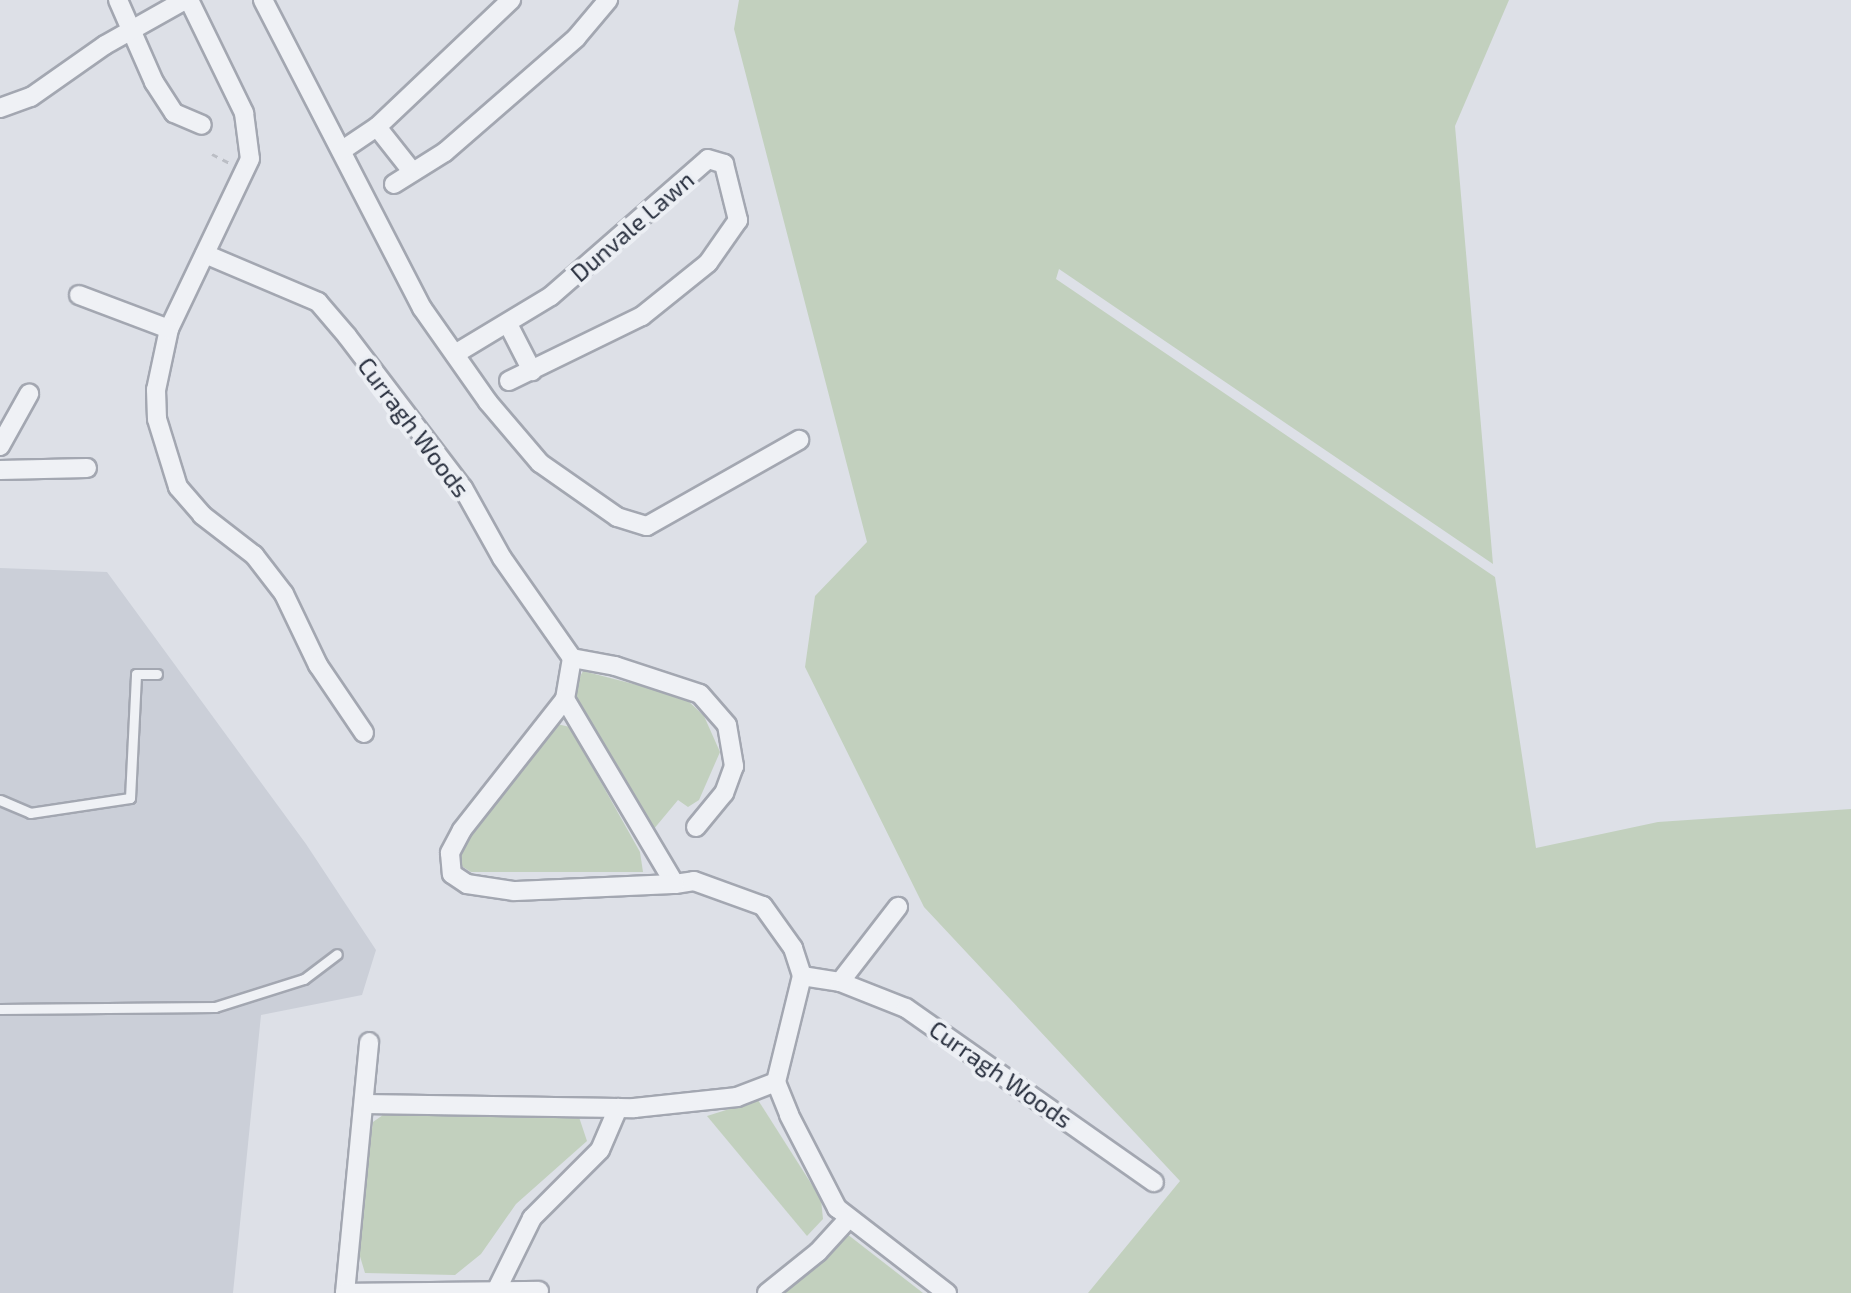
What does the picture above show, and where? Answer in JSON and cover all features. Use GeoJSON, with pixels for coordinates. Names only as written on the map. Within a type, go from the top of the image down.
{"type":"FeatureCollection","features":[{"type":"Feature","properties":{"kind":"street"},"geometry":{"type":"LineString","coordinates":[[118,0],[136,31],[154,82],[174,113],[202,125]]}},
{"type":"Feature","properties":{"kind":"street"},"geometry":{"type":"LineString","coordinates":[[0,108],[31,97],[105,45],[136,31],[187,0],[244,113],[250,159],[169,329],[156,390],[157,419],[178,487],[202,515],[254,555],[278,585],[318,665],[364,733]]}},
{"type":"Feature","properties":{"kind":"street"},"geometry":{"type":"LineString","coordinates":[[263,0],[323,122],[344,149],[422,308],[513,433],[575,492],[617,517],[647,526],[675,513],[799,440]]}},
{"type":"Feature","properties":{"kind":"street"},"geometry":{"type":"LineString","coordinates":[[344,149],[377,127],[511,0]]}},
{"type":"Feature","properties":{"kind":"street"},"geometry":{"type":"LineString","coordinates":[[394,184],[411,170],[445,152],[576,38],[608,0]]}},
{"type":"Feature","properties":{"kind":"street"},"geometry":{"type":"LineString","coordinates":[[377,127],[411,170]]}},
{"type":"Feature","properties":{"kind":"street","name":"Dunvale Lawn"},"geometry":{"type":"LineString","coordinates":[[455,354],[551,296],[624,236],[708,159],[724,164],[738,220],[708,263],[642,316],[509,381]]}},
{"type":"Feature","properties":{"kind":"street","name":"Curragh Woods"},"geometry":{"type":"LineString","coordinates":[[205,254],[318,302],[463,488],[502,558],[572,658]]}},
{"type":"Feature","properties":{"kind":"street"},"geometry":{"type":"LineString","coordinates":[[79,295],[169,329]]}},
{"type":"Feature","properties":{"kind":"street"},"geometry":{"type":"LineString","coordinates":[[508,324],[532,371]]}},
{"type":"Feature","properties":{"kind":"street"},"geometry":{"type":"LineString","coordinates":[[0,446],[29,394]]}},
{"type":"Feature","properties":{"kind":"street"},"geometry":{"type":"LineString","coordinates":[[0,470],[87,468]]}},
{"type":"Feature","properties":{"kind":"street"},"geometry":{"type":"LineString","coordinates":[[696,827],[724,793],[734,766],[727,725],[700,694],[629,670],[572,658],[565,699],[462,830],[450,853],[452,874],[467,884],[514,891],[694,881],[763,906],[793,948],[802,976],[776,1082],[813,1167],[849,1218],[947,1293]]}},
{"type":"Feature","properties":{"kind":"street"},"geometry":{"type":"LineString","coordinates":[[565,699],[675,884]]}},
{"type":"Feature","properties":{"kind":"street"},"geometry":{"type":"LineString","coordinates":[[840,982],[898,907]]}},
{"type":"Feature","properties":{"kind":"street","name":"Curragh Woods"},"geometry":{"type":"LineString","coordinates":[[802,976],[840,982],[906,1008],[1154,1182]]}},
{"type":"Feature","properties":{"kind":"street"},"geometry":{"type":"LineString","coordinates":[[369,1042],[345,1293],[539,1291]]}},
{"type":"Feature","properties":{"kind":"street"},"geometry":{"type":"LineString","coordinates":[[365,1104],[618,1108],[737,1097],[776,1082]]}},
{"type":"Feature","properties":{"kind":"street"},"geometry":{"type":"LineString","coordinates":[[496,1291],[532,1218],[600,1150],[612,1132],[618,1108]]}},
{"type":"Feature","properties":{"kind":"street"},"geometry":{"type":"LineString","coordinates":[[767,1293],[818,1252],[849,1218]]}},
{"type":"Feature","properties":{"kind":"lane"},"geometry":{"type":"LineString","coordinates":[[0,800],[30,813],[130,798],[136,674],[157,674]]}},
{"type":"Feature","properties":{"kind":"lane"},"geometry":{"type":"LineString","coordinates":[[0,1009],[215,1007],[304,979],[337,954]]}},
{"type":"Feature","properties":{"kind":"shaded area"},"geometry":{"type":"Polygon","coordinates":[[[0,568],[107,572],[306,844],[376,950],[362,995],[261,1015],[233,1293],[0,1293],[0,568]]]}},
{"type":"Feature","properties":{"kind":"green space"},"geometry":{"type":"Polygon","coordinates":[[[739,0],[1509,0],[1455,126],[1493,564],[1059,269],[1056,279],[1495,577],[1536,848],[1658,822],[1851,809],[1851,1293],[1088,1293],[1180,1181],[924,907],[805,667],[815,596],[867,542],[734,29],[739,0]]]}},
{"type":"Feature","properties":{"kind":"green space"},"geometry":{"type":"Polygon","coordinates":[[[583,671],[684,697],[704,716],[720,752],[699,800],[688,807],[678,800],[653,830],[572,692],[583,671]]]}},
{"type":"Feature","properties":{"kind":"green space"},"geometry":{"type":"Polygon","coordinates":[[[557,724],[570,727],[640,852],[643,872],[471,872],[460,865],[458,848],[557,724]]]}},
{"type":"Feature","properties":{"kind":"green space"},"geometry":{"type":"Polygon","coordinates":[[[758,1100],[821,1199],[823,1219],[807,1236],[707,1116],[758,1100]]]}},
{"type":"Feature","properties":{"kind":"green space"},"geometry":{"type":"Polygon","coordinates":[[[390,1110],[579,1117],[587,1141],[516,1204],[481,1254],[455,1275],[365,1273],[356,1243],[373,1122],[390,1110]]]}},
{"type":"Feature","properties":{"kind":"green space"},"geometry":{"type":"Polygon","coordinates":[[[847,1234],[923,1293],[779,1293],[847,1234]]]}}]}
